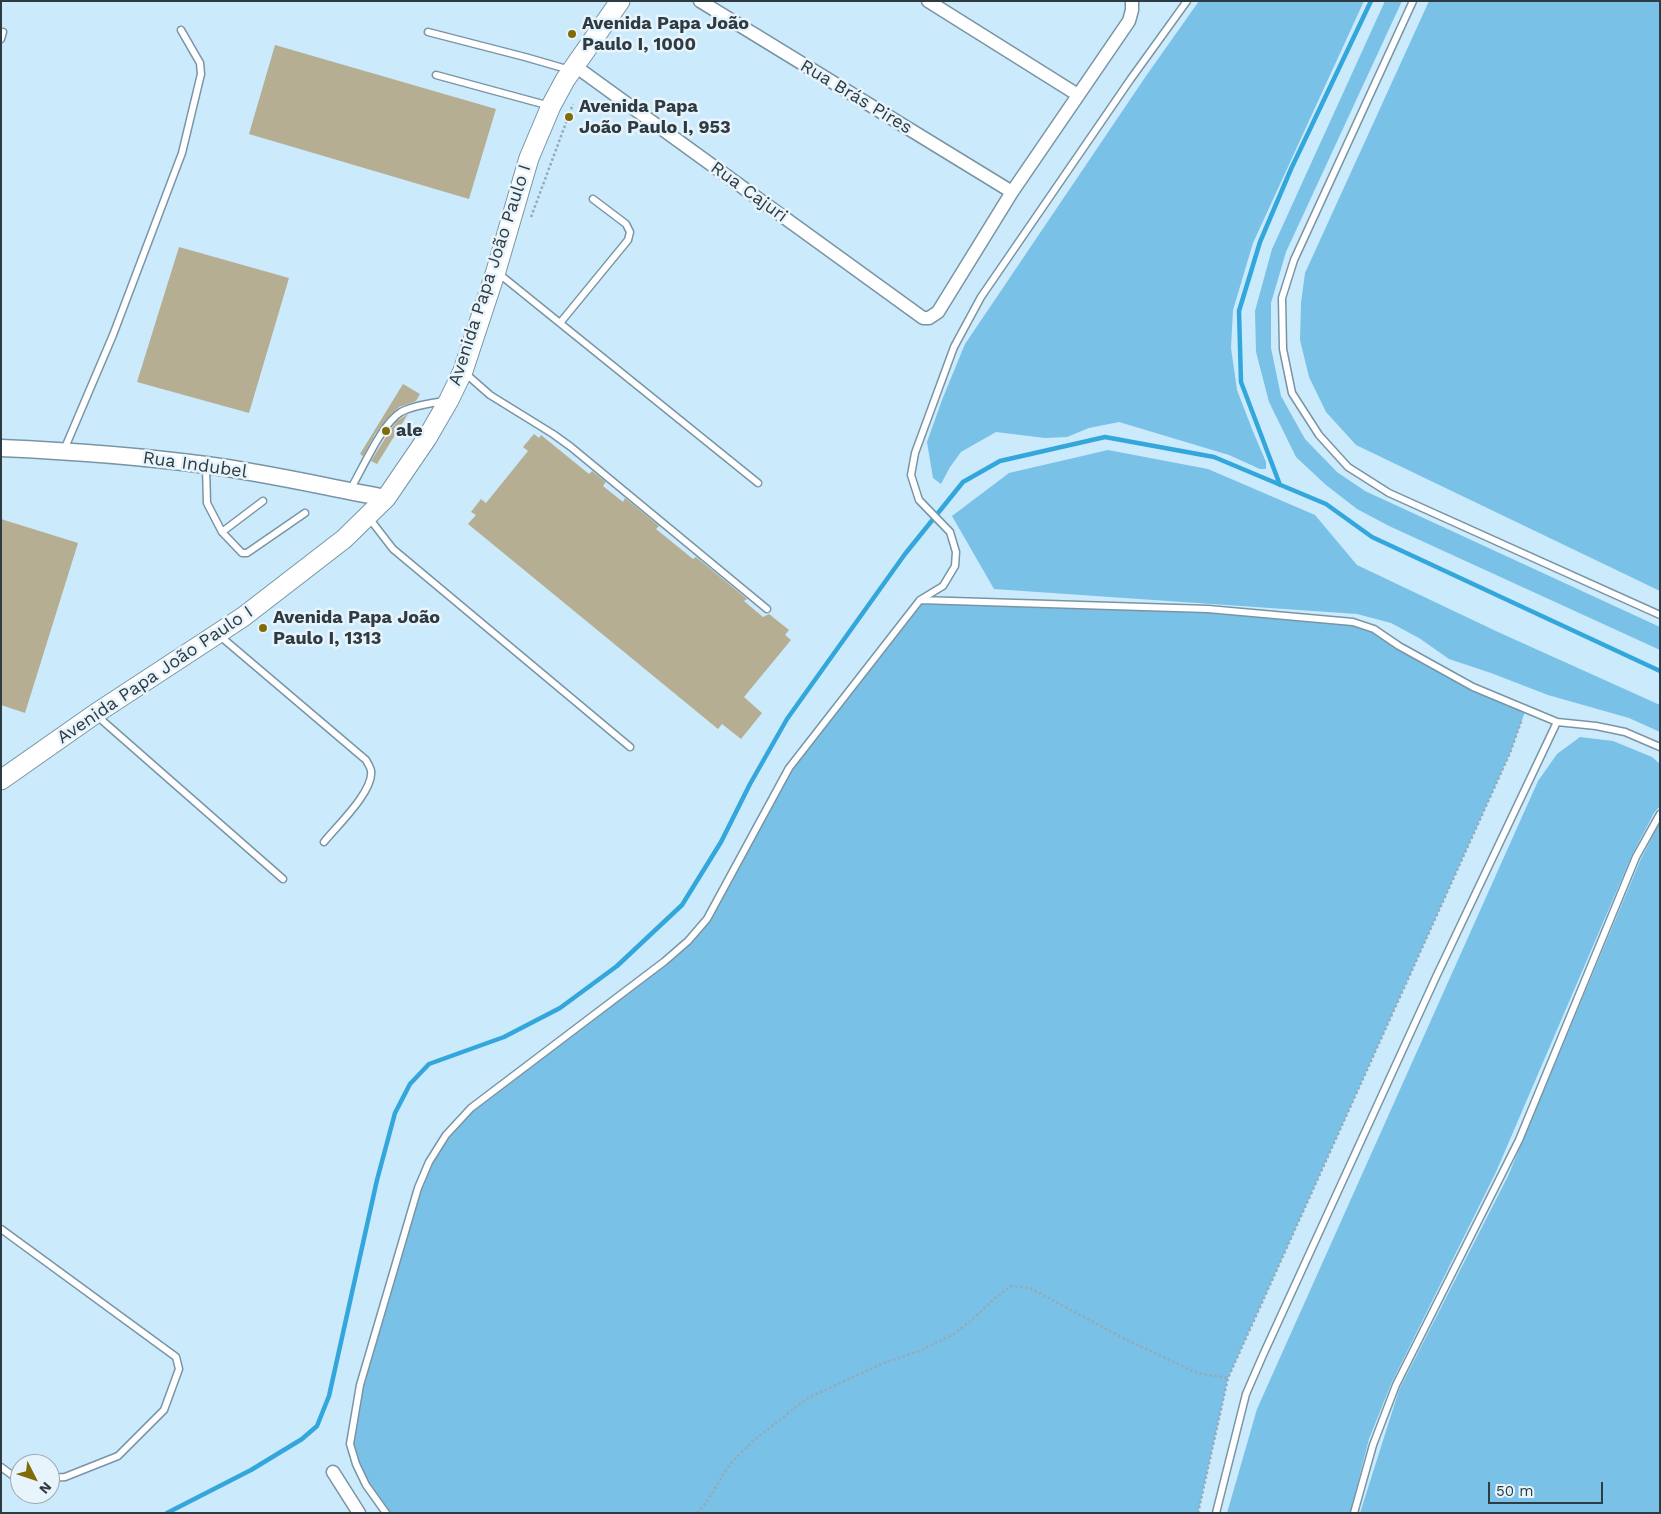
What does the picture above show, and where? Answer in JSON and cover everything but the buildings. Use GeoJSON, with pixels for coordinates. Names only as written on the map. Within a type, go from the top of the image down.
{"type":"FeatureCollection","features":[{"type":"Feature","properties":{"kind":"main road","name":"Avenida Papa João Paulo I"},"geometry":{"type":"LineString","coordinates":[[1,780],[95,714],[218,634],[344,539],[386,498],[428,438],[463,371],[496,271],[528,158],[551,106],[573,68],[620,1]]}},
{"type":"Feature","properties":{"kind":"street","name":"Rua Brás Pires"},"geometry":{"type":"LineString","coordinates":[[700,1],[1012,192]]}},
{"type":"Feature","properties":{"kind":"street"},"geometry":{"type":"LineString","coordinates":[[928,1],[1078,95]]}},
{"type":"Feature","properties":{"kind":"street"},"geometry":{"type":"LineString","coordinates":[[1012,192],[1129,21],[1132,1]]}},
{"type":"Feature","properties":{"kind":"street","name":"Rua Cajuri"},"geometry":{"type":"LineString","coordinates":[[573,68],[924,318],[929,318],[938,312],[1012,192]]}},
{"type":"Feature","properties":{"kind":"street","name":"Rua Indubel"},"geometry":{"type":"LineString","coordinates":[[1,448],[115,455],[206,465],[297,480],[386,498]]}},
{"type":"Feature","properties":{"kind":"street"},"geometry":{"type":"LineString","coordinates":[[333,1472],[359,1513]]}},
{"type":"Feature","properties":{"kind":"lane"},"geometry":{"type":"LineString","coordinates":[[386,1513],[366,1485],[356,1464],[350,1444],[360,1385],[418,1188],[429,1162],[446,1135],[470,1108],[665,960],[707,919],[789,768],[920,600],[942,586],[954,566],[956,552],[950,532],[919,500],[911,475],[914,453],[959,339],[981,297],[1186,1]]}},
{"type":"Feature","properties":{"kind":"lane"},"geometry":{"type":"LineString","coordinates":[[1413,1],[1294,260],[1282,298],[1283,349],[1292,393],[1319,434],[1348,467],[1389,493],[1660,614]]}},
{"type":"Feature","properties":{"kind":"lane"},"geometry":{"type":"LineString","coordinates":[[64,451],[117,326],[182,153],[201,74],[200,63],[181,30]]}},
{"type":"Feature","properties":{"kind":"lane"},"geometry":{"type":"LineString","coordinates":[[428,32],[573,68]]}},
{"type":"Feature","properties":{"kind":"lane"},"geometry":{"type":"LineString","coordinates":[[436,75],[551,106]]}},
{"type":"Feature","properties":{"kind":"lane"},"geometry":{"type":"LineString","coordinates":[[560,323],[628,240],[630,232],[626,224],[593,200]]}},
{"type":"Feature","properties":{"kind":"lane"},"geometry":{"type":"LineString","coordinates":[[496,271],[758,483]]}},
{"type":"Feature","properties":{"kind":"lane"},"geometry":{"type":"LineString","coordinates":[[463,371],[490,394],[571,447],[767,608]]}},
{"type":"Feature","properties":{"kind":"lane"},"geometry":{"type":"LineString","coordinates":[[350,491],[378,440],[392,419],[401,412],[417,406],[449,400]]}},
{"type":"Feature","properties":{"kind":"lane"},"geometry":{"type":"LineString","coordinates":[[206,465],[207,503],[222,532],[242,553],[247,553],[305,513]]}},
{"type":"Feature","properties":{"kind":"lane"},"geometry":{"type":"LineString","coordinates":[[222,532],[263,501]]}},
{"type":"Feature","properties":{"kind":"lane"},"geometry":{"type":"LineString","coordinates":[[368,517],[393,549],[630,747]]}},
{"type":"Feature","properties":{"kind":"lane"},"geometry":{"type":"LineString","coordinates":[[920,600],[1208,609],[1353,622],[1374,629],[1473,687],[1557,722],[1596,726],[1625,732],[1660,746]]}},
{"type":"Feature","properties":{"kind":"lane"},"geometry":{"type":"LineString","coordinates":[[218,634],[366,760],[369,765],[371,770],[370,781],[365,794],[324,842]]}},
{"type":"Feature","properties":{"kind":"lane"},"geometry":{"type":"LineString","coordinates":[[95,714],[283,879]]}},
{"type":"Feature","properties":{"kind":"lane"},"geometry":{"type":"LineString","coordinates":[[1216,1513],[1246,1394],[1436,977],[1557,722]]}},
{"type":"Feature","properties":{"kind":"lane"},"geometry":{"type":"LineString","coordinates":[[1354,1513],[1373,1445],[1396,1385],[1519,1140],[1636,858],[1660,814]]}},
{"type":"Feature","properties":{"kind":"lane"},"geometry":{"type":"LineString","coordinates":[[1,1229],[176,1357],[179,1369],[164,1410],[118,1456],[60,1477]]}},
{"type":"Feature","properties":{"kind":"path"},"geometry":{"type":"LineString","coordinates":[[1198,1513],[1228,1378],[1510,753],[1526,709]]}},
{"type":"Feature","properties":{"kind":"path"},"geometry":{"type":"LineString","coordinates":[[697,1513],[706,1503],[730,1464],[753,1441],[806,1398],[954,1334],[996,1297],[1012,1286],[1030,1288],[1123,1338],[1197,1373],[1228,1378]]}},
{"type":"Feature","properties":{"kind":"shaded area"},"geometry":{"type":"Polygon","coordinates":[[[1199,1],[1364,1],[1253,243],[1233,310],[1231,348],[1237,390],[1266,462],[1266,469],[1260,469],[1229,455],[1119,422],[1089,428],[1067,437],[1045,438],[996,432],[961,452],[941,484],[933,478],[927,442],[965,344],[1146,76],[1199,1]]]}},
{"type":"Feature","properties":{"kind":"shaded area"},"geometry":{"type":"Polygon","coordinates":[[[1385,1],[1402,1],[1286,252],[1271,303],[1271,348],[1281,396],[1305,439],[1337,472],[1365,491],[1660,627],[1660,650],[1389,526],[1357,509],[1326,485],[1296,457],[1269,402],[1256,352],[1255,311],[1272,249],[1385,1]]]}},
{"type":"Feature","properties":{"kind":"shaded area"},"geometry":{"type":"Polygon","coordinates":[[[1429,1],[1660,1],[1660,591],[1356,445],[1326,412],[1309,377],[1300,340],[1301,303],[1305,273],[1429,1]]]}},
{"type":"Feature","properties":{"kind":"shaded area"},"geometry":{"type":"Polygon","coordinates":[[[1108,450],[1208,469],[1315,515],[1357,565],[1498,632],[1660,705],[1660,732],[1629,718],[1548,695],[1449,659],[1419,638],[1391,623],[1357,614],[994,589],[952,516],[1009,473],[1108,450]]]}},
{"type":"Feature","properties":{"kind":"shaded area"},"geometry":{"type":"Polygon","coordinates":[[[920,600],[1208,609],[1353,622],[1374,629],[1473,687],[1526,709],[1510,753],[1228,1378],[1198,1513],[386,1513],[366,1485],[350,1444],[353,1421],[425,1173],[459,1121],[665,961],[707,919],[789,768],[920,600]]]}},
{"type":"Feature","properties":{"kind":"shaded area"},"geometry":{"type":"Polygon","coordinates":[[[1580,737],[1613,741],[1652,757],[1660,764],[1660,806],[1654,813],[1632,855],[1496,1172],[1391,1384],[1369,1439],[1350,1513],[1227,1513],[1257,1409],[1538,781],[1557,754],[1580,737]]]}},
{"type":"Feature","properties":{"kind":"shaded area"},"geometry":{"type":"Polygon","coordinates":[[[1660,822],[1660,1513],[1360,1513],[1399,1390],[1508,1176],[1640,861],[1660,822]]]}},
{"type":"Feature","properties":{"kind":"waterway"},"geometry":{"type":"LineString","coordinates":[[1280,485],[1241,382],[1239,311],[1260,242],[1291,169],[1371,1]]}},
{"type":"Feature","properties":{"kind":"waterway"},"geometry":{"type":"LineString","coordinates":[[167,1513],[251,1470],[302,1439],[317,1426],[329,1396],[377,1180],[395,1113],[410,1084],[429,1064],[504,1037],[560,1008],[617,966],[682,905],[721,842],[750,784],[787,719],[905,554],[963,482],[1000,461],[1105,437],[1214,457],[1326,504],[1372,537],[1660,671]]}},
{"type":"Feature","properties":{"kind":"place","name":"Avenida Papa João Paulo I, 1000"},"geometry":{"type":"Point","coordinates":[572,34]}},
{"type":"Feature","properties":{"kind":"place","name":"Avenida Papa João Paulo I, 953"},"geometry":{"type":"Point","coordinates":[569,117]}},
{"type":"Feature","properties":{"kind":"place","name":"ale"},"geometry":{"type":"Point","coordinates":[386,431]}},
{"type":"Feature","properties":{"kind":"place","name":"Avenida Papa João Paulo I, 1313"},"geometry":{"type":"Point","coordinates":[263,628]}}]}
